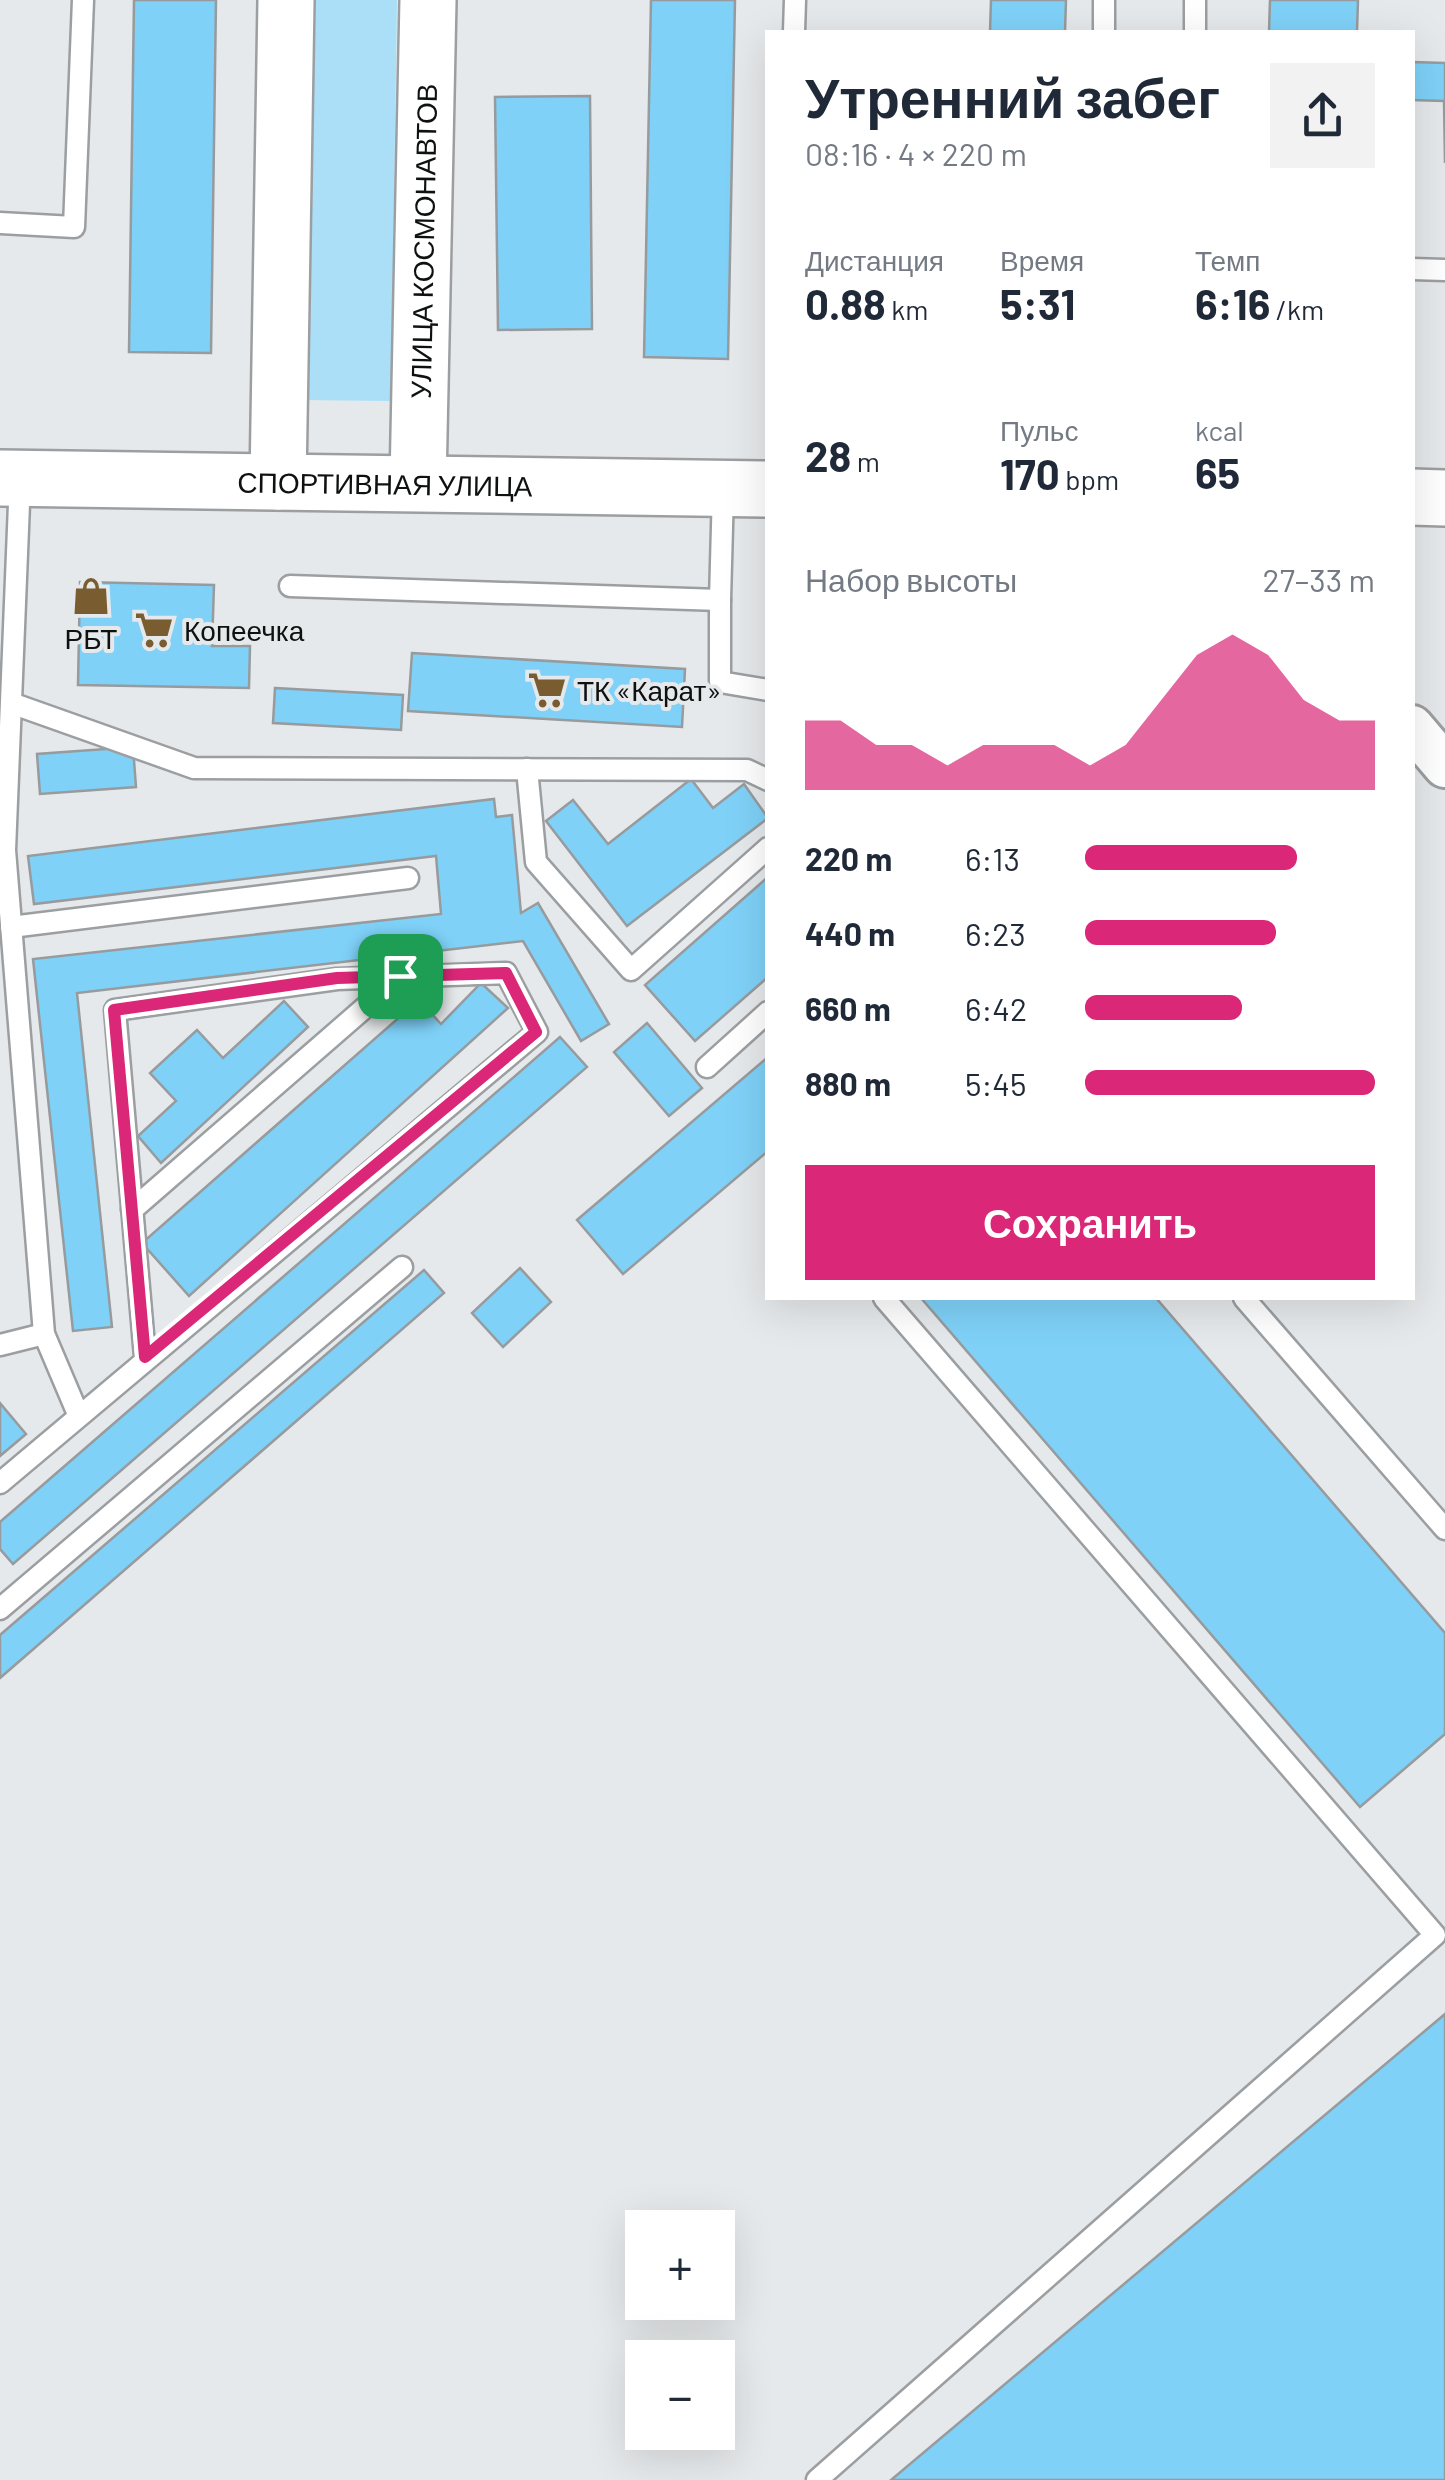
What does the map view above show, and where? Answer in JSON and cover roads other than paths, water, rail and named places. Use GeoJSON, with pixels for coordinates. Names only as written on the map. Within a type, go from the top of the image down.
{"type":"FeatureCollection","features":[{"type":"Feature","properties":{"kind":"street"},"geometry":{"type":"LineString","coordinates":[[278,482],[286,0]]}},
{"type":"Feature","properties":{"kind":"street","name":"УЛИЦА КОСМОНАВТОВ"},"geometry":{"type":"LineString","coordinates":[[418,483],[428,0]]}},
{"type":"Feature","properties":{"kind":"street","name":"СПОРТИВНАЯ УЛИЦА"},"geometry":{"type":"LineString","coordinates":[[10,478],[746,489]]}},
{"type":"Feature","properties":{"kind":"street"},"geometry":{"type":"LineString","coordinates":[[1415,497],[1445,498]]}},
{"type":"Feature","properties":{"kind":"street"},"geometry":{"type":"LineString","coordinates":[[1415,731],[1445,766]]}},
{"type":"Feature","properties":{"kind":"lane"},"geometry":{"type":"LineString","coordinates":[[0,223],[74,227],[83,0]]}},
{"type":"Feature","properties":{"kind":"lane"},"geometry":{"type":"LineString","coordinates":[[794,0],[794,30]]}},
{"type":"Feature","properties":{"kind":"lane"},"geometry":{"type":"LineString","coordinates":[[1104,0],[1104,30]]}},
{"type":"Feature","properties":{"kind":"lane"},"geometry":{"type":"LineString","coordinates":[[1195,0],[1195,30]]}},
{"type":"Feature","properties":{"kind":"lane"},"geometry":{"type":"LineString","coordinates":[[1415,269],[1445,270]]}},
{"type":"Feature","properties":{"kind":"lane"},"geometry":{"type":"LineString","coordinates":[[10,478],[6,677],[11,702],[3,815],[4,905],[11,927],[44,1334],[78,1414]]}},
{"type":"Feature","properties":{"kind":"lane"},"geometry":{"type":"LineString","coordinates":[[746,489],[720,600],[720,682],[765,690]]}},
{"type":"Feature","properties":{"kind":"lane"},"geometry":{"type":"LineString","coordinates":[[290,586],[720,600]]}},
{"type":"Feature","properties":{"kind":"lane"},"geometry":{"type":"LineString","coordinates":[[11,702],[194,768],[747,770],[765,779]]}},
{"type":"Feature","properties":{"kind":"lane"},"geometry":{"type":"LineString","coordinates":[[527,770],[536,862],[631,970],[765,851]]}},
{"type":"Feature","properties":{"kind":"lane"},"geometry":{"type":"LineString","coordinates":[[11,927],[408,878]]}},
{"type":"Feature","properties":{"kind":"lane"},"geometry":{"type":"LineString","coordinates":[[0,1483],[145,1357],[536,1032],[506,973],[337,978],[114,1010],[145,1357]]}},
{"type":"Feature","properties":{"kind":"lane"},"geometry":{"type":"LineString","coordinates":[[132,1210],[400,976]]}},
{"type":"Feature","properties":{"kind":"lane"},"geometry":{"type":"LineString","coordinates":[[707,1066],[765,1015]]}},
{"type":"Feature","properties":{"kind":"lane"},"geometry":{"type":"LineString","coordinates":[[0,1610],[402,1267]]}},
{"type":"Feature","properties":{"kind":"lane"},"geometry":{"type":"LineString","coordinates":[[817,2480],[1435,1935],[886,1300]]}},
{"type":"Feature","properties":{"kind":"lane"},"geometry":{"type":"LineString","coordinates":[[1246,1300],[1445,1529]]}},
{"type":"Feature","properties":{"kind":"lane"},"geometry":{"type":"LineString","coordinates":[[0,1345],[44,1334]]}},
{"type":"Feature","properties":{"kind":"place","name":"РБТ"},"geometry":{"type":"Point","coordinates":[91,596]}},
{"type":"Feature","properties":{"kind":"place","name":"Копеечка"},"geometry":{"type":"Point","coordinates":[154,630]}},
{"type":"Feature","properties":{"kind":"place","name":"ТК «Карат»"},"geometry":{"type":"Point","coordinates":[547,690]}}]}
